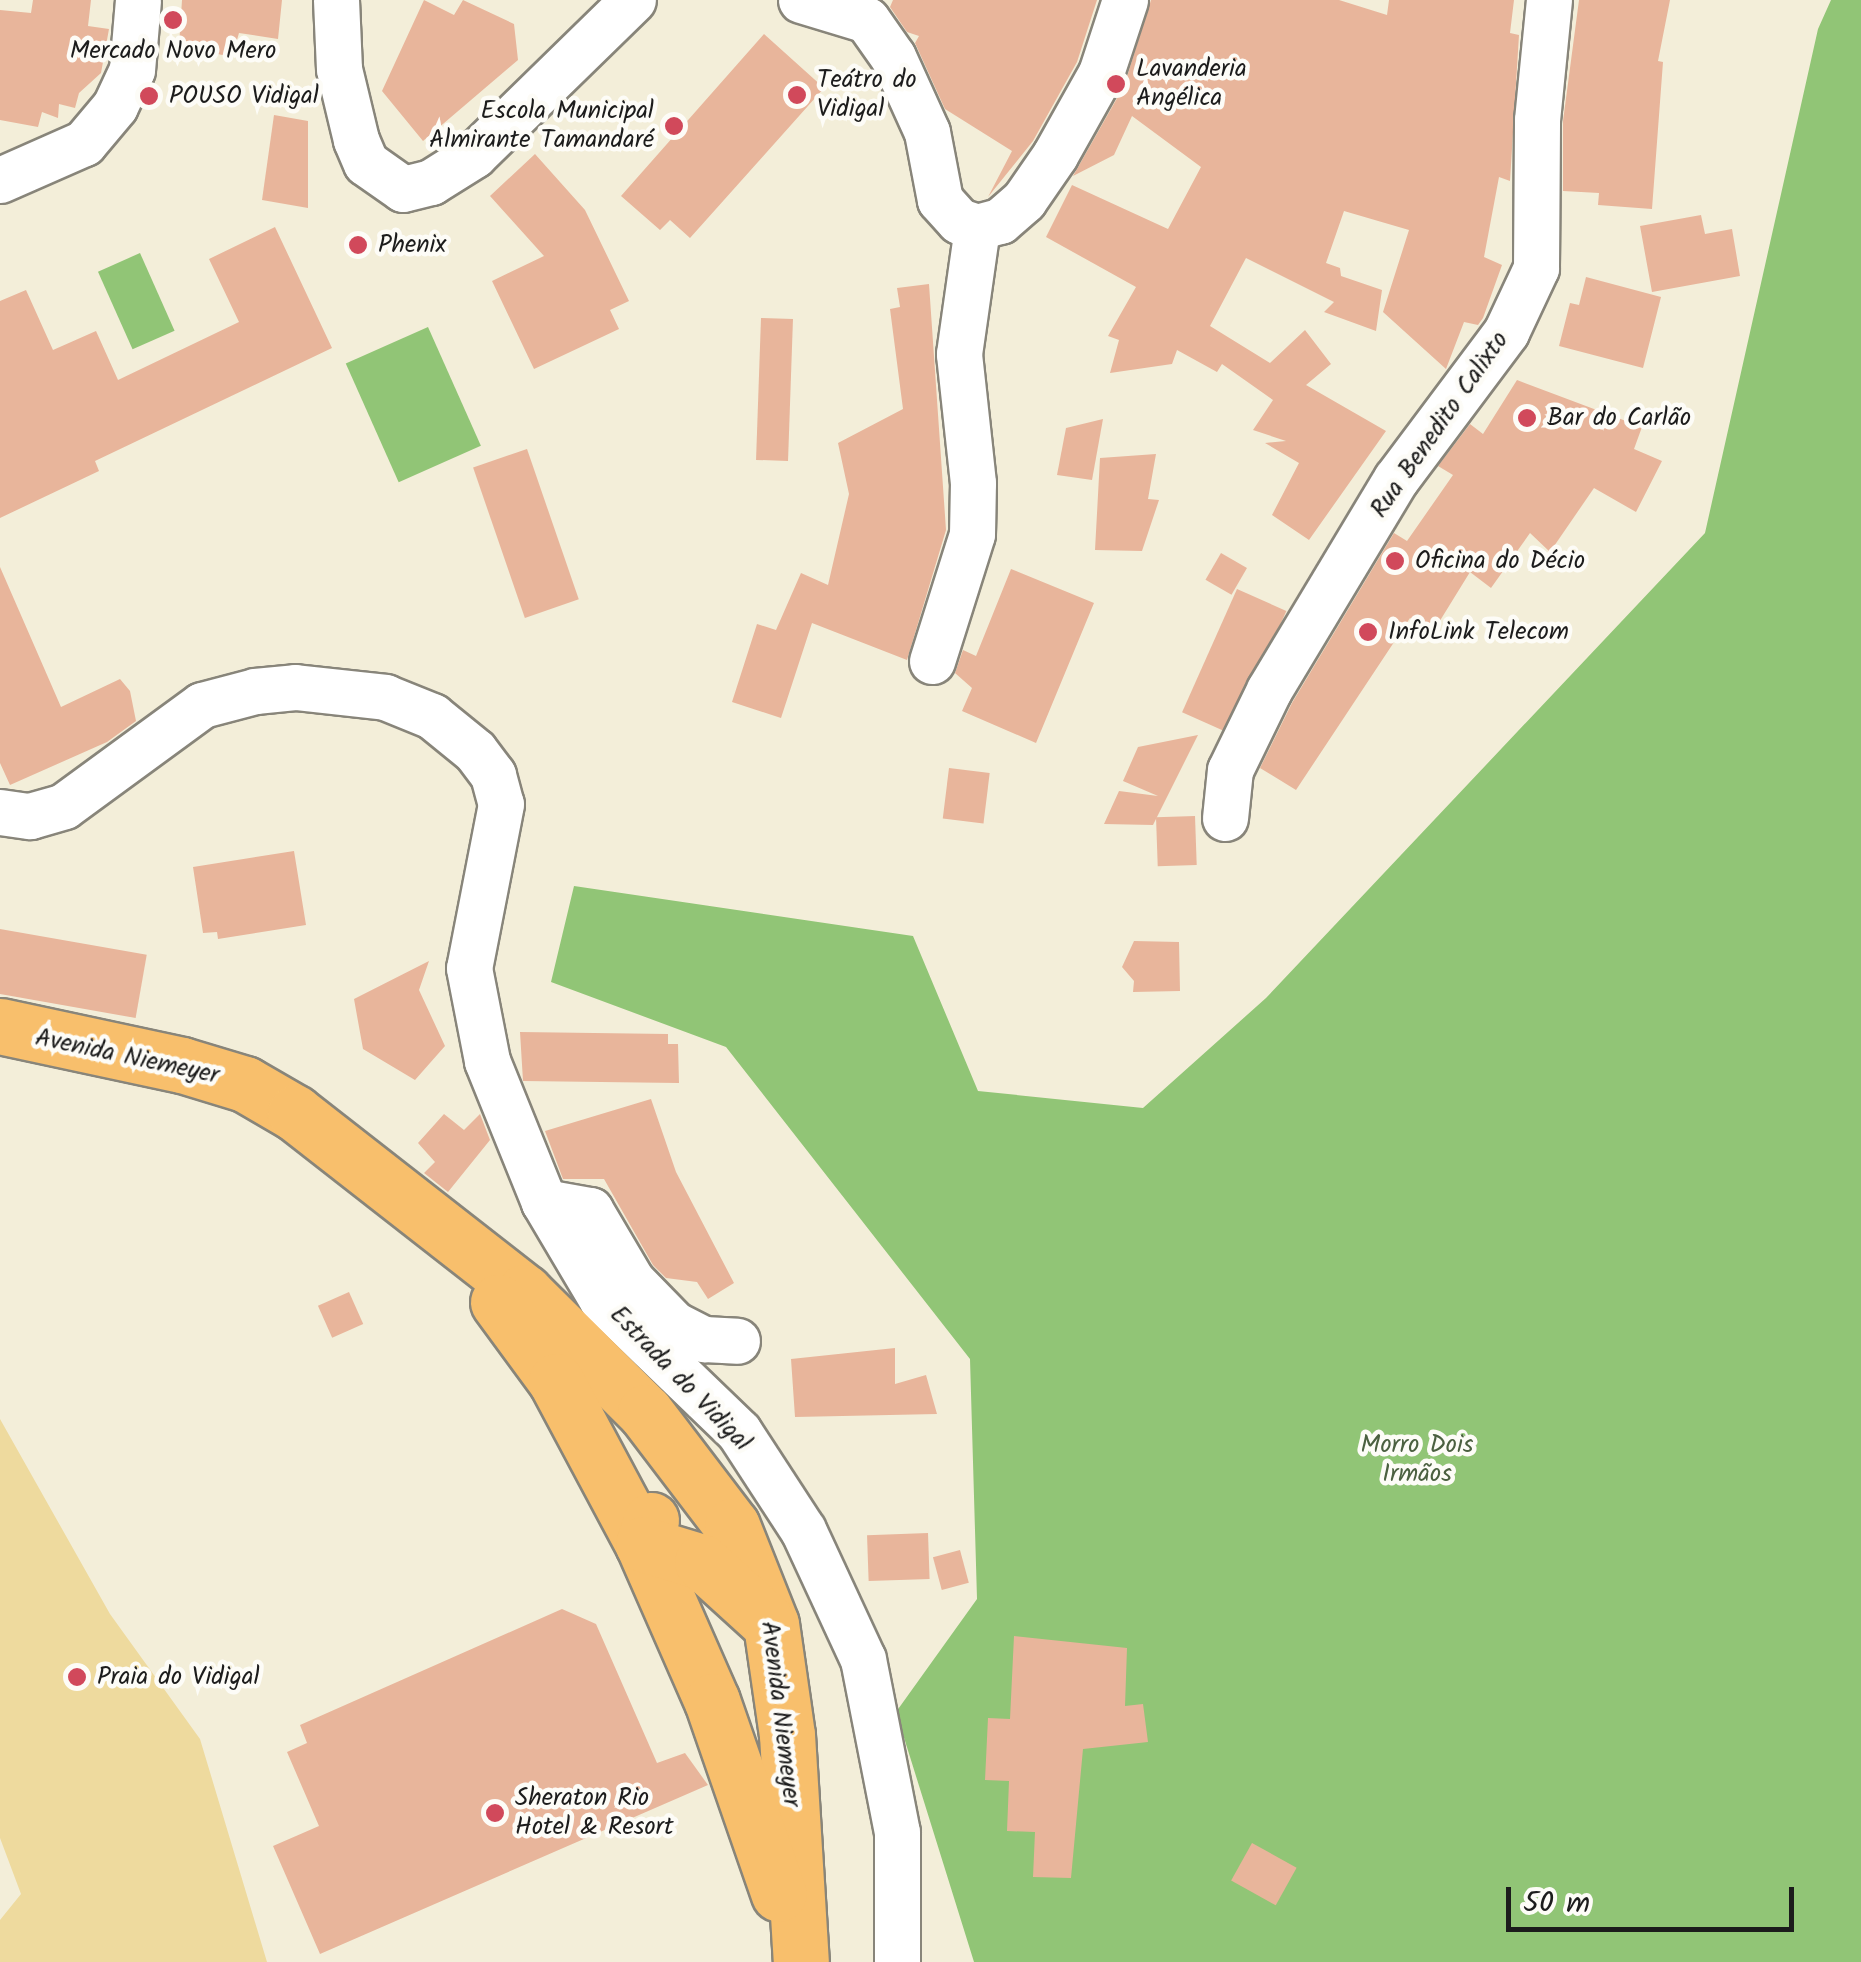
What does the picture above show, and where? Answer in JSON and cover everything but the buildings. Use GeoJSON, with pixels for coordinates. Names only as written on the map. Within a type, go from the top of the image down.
{"type":"FeatureCollection","features":[{"type":"Feature","properties":{"kind":"main road","name":"Avenida Niemeyer"},"geometry":{"type":"LineString","coordinates":[[0,1026],[245,1084],[295,1112],[524,1292],[666,1438],[732,1526],[771,1624],[787,1735],[800,1962]]}},
{"type":"Feature","properties":{"kind":"main road","name":"Avenida Niemeyer"},"geometry":{"type":"LineString","coordinates":[[446,1230],[556,1382],[643,1544],[712,1702],[800,1962]]}},
{"type":"Feature","properties":{"kind":"main road"},"geometry":{"type":"LineString","coordinates":[[666,1438],[643,1544],[702,1562],[771,1624]]}},
{"type":"Feature","properties":{"kind":"street"},"geometry":{"type":"LineString","coordinates":[[0,180],[84,143],[115,106],[132,70],[138,0]]}},
{"type":"Feature","properties":{"kind":"street"},"geometry":{"type":"LineString","coordinates":[[336,0],[339,69],[356,140],[366,163],[403,189],[432,182],[474,155],[634,0]]}},
{"type":"Feature","properties":{"kind":"street"},"geometry":{"type":"LineString","coordinates":[[801,0],[867,20],[893,57],[927,132],[940,200],[959,221],[977,227],[1000,220],[1024,200],[1055,156],[1101,73],[1126,0]]}},
{"type":"Feature","properties":{"kind":"street","name":"Rua Benedito Calixto"},"geometry":{"type":"LineString","coordinates":[[1226,818],[1230,770],[1269,690],[1396,479],[1506,332],[1536,268],[1537,120],[1550,0]]}},
{"type":"Feature","properties":{"kind":"street"},"geometry":{"type":"LineString","coordinates":[[932,661],[972,534],[974,483],[958,354],[977,227]]}},
{"type":"Feature","properties":{"kind":"street","name":"Estrada do Vidigal"},"geometry":{"type":"LineString","coordinates":[[0,812],[30,816],[64,806],[202,705],[254,690],[296,687],[384,697],[432,716],[475,751],[493,774],[501,804],[469,968],[487,1061],[544,1202],[602,1300],[739,1432],[803,1530],[863,1659],[897,1832],[897,1962]]}},
{"type":"Feature","properties":{"kind":"street","name":"Estrada do Vidigal"},"geometry":{"type":"LineString","coordinates":[[544,1202],[590,1210],[632,1282],[674,1324],[704,1339],[737,1341]]}},
{"type":"Feature","properties":{"kind":"green space","name":"Morro Dois Irmãos"},"geometry":{"type":"Polygon","coordinates":[[[1831,0],[1861,0],[1861,1962],[974,1962],[896,1712],[977,1599],[970,1359],[726,1047],[551,982],[574,886],[913,936],[978,1091],[1143,1108],[1266,998],[1705,533],[1818,29],[1831,0]]]}},
{"type":"Feature","properties":{"kind":"green space"},"geometry":{"type":"Polygon","coordinates":[[[140,253],[175,331],[133,349],[98,272],[140,253]]]}},
{"type":"Feature","properties":{"kind":"green space"},"geometry":{"type":"Polygon","coordinates":[[[428,327],[481,446],[399,482],[346,364],[428,327]]]}},
{"type":"Feature","properties":{"kind":"sand","name":"Praia do Vidigal"},"geometry":{"type":"Polygon","coordinates":[[[0,1419],[110,1614],[200,1739],[267,1962],[0,1962],[0,1920],[21,1894],[0,1838],[0,1419]]]}},
{"type":"Feature","properties":{"kind":"place","name":"Mercado Novo Mero"},"geometry":{"type":"Point","coordinates":[173,20]}},
{"type":"Feature","properties":{"kind":"place","name":"Lavanderia Angélica"},"geometry":{"type":"Point","coordinates":[1116,84]}},
{"type":"Feature","properties":{"kind":"place","name":"Teátro do Vidigal"},"geometry":{"type":"Point","coordinates":[797,95]}},
{"type":"Feature","properties":{"kind":"place","name":"POUSO Vidigal"},"geometry":{"type":"Point","coordinates":[149,96]}},
{"type":"Feature","properties":{"kind":"place","name":"Escola Municipal Almirante Tamandaré"},"geometry":{"type":"Point","coordinates":[674,126]}},
{"type":"Feature","properties":{"kind":"place","name":"Phenix"},"geometry":{"type":"Point","coordinates":[358,245]}},
{"type":"Feature","properties":{"kind":"place","name":"Bar do Carlão"},"geometry":{"type":"Point","coordinates":[1527,418]}},
{"type":"Feature","properties":{"kind":"place","name":"Oficina do Décio"},"geometry":{"type":"Point","coordinates":[1395,561]}},
{"type":"Feature","properties":{"kind":"place","name":"InfoLink Telecom"},"geometry":{"type":"Point","coordinates":[1368,632]}},
{"type":"Feature","properties":{"kind":"place","name":"Praia do Vidigal"},"geometry":{"type":"Point","coordinates":[77,1677]}},
{"type":"Feature","properties":{"kind":"place","name":"Sheraton Rio Hotel & Resort"},"geometry":{"type":"Point","coordinates":[495,1813]}}]}
